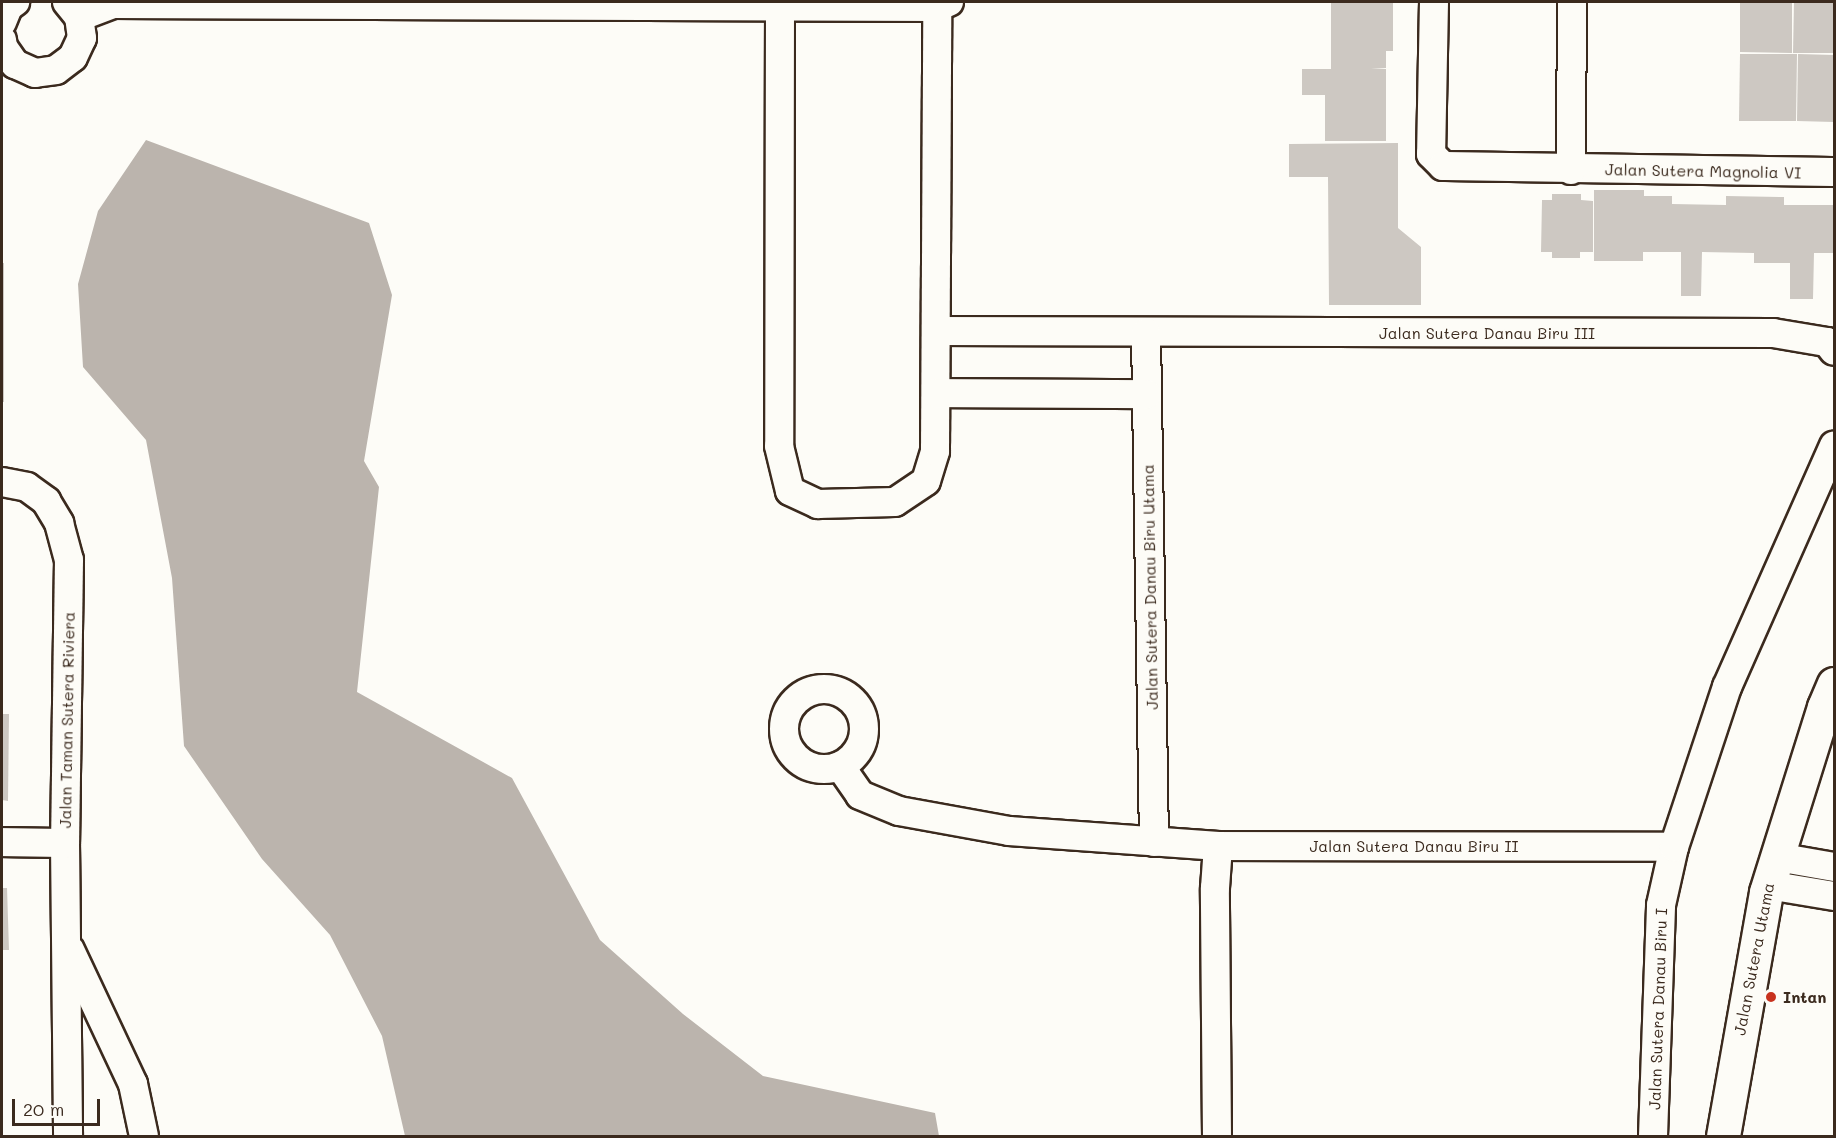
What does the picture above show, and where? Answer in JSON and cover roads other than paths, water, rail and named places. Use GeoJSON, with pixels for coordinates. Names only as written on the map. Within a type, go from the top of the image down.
{"type":"FeatureCollection","features":[{"type":"Feature","properties":{"kind":"street"},"geometry":{"type":"LineString","coordinates":[[2,22],[8,7],[15,2]]}},
{"type":"Feature","properties":{"kind":"street","name":"Jalan Sutera Magnolia VI"},"geometry":{"type":"LineString","coordinates":[[1434,2],[1431,154],[1443,166],[1571,170],[1834,172]]}},
{"type":"Feature","properties":{"kind":"street"},"geometry":{"type":"LineString","coordinates":[[1571,170],[1572,2]]}},
{"type":"Feature","properties":{"kind":"street"},"geometry":{"type":"LineString","coordinates":[[2,40],[3,47],[15,64],[35,73],[56,70],[73,57],[82,38],[73,9],[113,4],[780,7],[943,4],[935,451],[927,481],[895,502],[818,504],[790,491],[779,446],[780,7]]}},
{"type":"Feature","properties":{"kind":"street","name":"Jalan Sutera Danau Biru III"},"geometry":{"type":"LineString","coordinates":[[936,331],[1773,333],[1831,346]]}},
{"type":"Feature","properties":{"kind":"street","name":"Jalan Sutera Danau Biru Utama"},"geometry":{"type":"LineString","coordinates":[[1146,333],[1154,842]]}},
{"type":"Feature","properties":{"kind":"street"},"geometry":{"type":"LineString","coordinates":[[936,393],[1147,394]]}},
{"type":"Feature","properties":{"kind":"street","name":"Jalan Sutera Danau Biru I"},"geometry":{"type":"LineString","coordinates":[[1653,1137],[1661,905],[1674,847],[1726,687],[1834,446]]}},
{"type":"Feature","properties":{"kind":"street","name":"Jalan Taman Sutera Riviera"},"geometry":{"type":"LineString","coordinates":[[2,482],[27,487],[46,501],[59,523],[69,560],[65,843],[68,1137]]}},
{"type":"Feature","properties":{"kind":"street","name":"Jalan Sutera Utama"},"geometry":{"type":"LineString","coordinates":[[1723,1137],[1772,871],[1824,707],[1834,684]]}},
{"type":"Feature","properties":{"kind":"street","name":"Jalan Sutera Danau Biru II"},"geometry":{"type":"LineString","coordinates":[[840,766],[860,795],[899,811],[1009,831],[1218,846],[1674,847]]}},
{"type":"Feature","properties":{"kind":"street"},"geometry":{"type":"LineString","coordinates":[[2,842],[65,843]]}},
{"type":"Feature","properties":{"kind":"street"},"geometry":{"type":"LineString","coordinates":[[1217,1137],[1215,888],[1218,846]]}},
{"type":"Feature","properties":{"kind":"street"},"geometry":{"type":"LineString","coordinates":[[1772,871],[1834,867]]}},
{"type":"Feature","properties":{"kind":"street"},"geometry":{"type":"LineString","coordinates":[[1772,871],[1834,896]]}},
{"type":"Feature","properties":{"kind":"street","name":"Jalan Taman Sutera Riviera"},"geometry":{"type":"LineString","coordinates":[[66,943],[133,1084],[144,1137]]}},
{"type":"Feature","properties":{"kind":"place","name":"Intan"},"geometry":{"type":"Point","coordinates":[1771,997]}}]}
